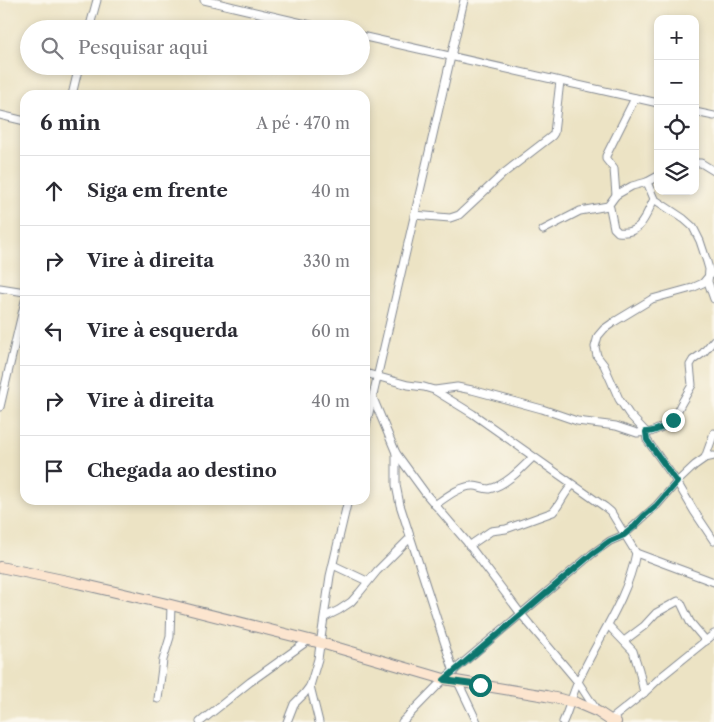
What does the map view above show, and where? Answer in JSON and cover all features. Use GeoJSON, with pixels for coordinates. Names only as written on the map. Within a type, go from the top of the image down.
{"type":"FeatureCollection","features":[{"type":"Feature","properties":{"kind":"street"},"geometry":{"type":"LineString","coordinates":[[91,20],[97,0]]}},
{"type":"Feature","properties":{"kind":"street"},"geometry":{"type":"LineString","coordinates":[[204,0],[290,20]]}},
{"type":"Feature","properties":{"kind":"street"},"geometry":{"type":"LineString","coordinates":[[370,407],[464,0]]}},
{"type":"Feature","properties":{"kind":"street"},"geometry":{"type":"LineString","coordinates":[[370,38],[654,102]]}},
{"type":"Feature","properties":{"kind":"street"},"geometry":{"type":"LineString","coordinates":[[73,90],[77,75]]}},
{"type":"Feature","properties":{"kind":"street"},"geometry":{"type":"LineString","coordinates":[[414,215],[450,218],[459,215],[504,173],[552,136],[554,133],[560,81]]}},
{"type":"Feature","properties":{"kind":"street"},"geometry":{"type":"LineString","coordinates":[[616,195],[614,169],[606,159],[606,156],[635,98]]}},
{"type":"Feature","properties":{"kind":"street"},"geometry":{"type":"LineString","coordinates":[[699,113],[714,116]]}},
{"type":"Feature","properties":{"kind":"street"},"geometry":{"type":"LineString","coordinates":[[0,115],[20,120]]}},
{"type":"Feature","properties":{"kind":"street"},"geometry":{"type":"LineString","coordinates":[[699,163],[714,171]]}},
{"type":"Feature","properties":{"kind":"street"},"geometry":{"type":"LineString","coordinates":[[543,230],[580,211],[608,206],[616,195],[632,186],[654,178]]}},
{"type":"Feature","properties":{"kind":"street"},"geometry":{"type":"LineString","coordinates":[[647,182],[654,200],[693,227],[700,240],[711,274],[708,282],[714,299]]}},
{"type":"Feature","properties":{"kind":"street"},"geometry":{"type":"LineString","coordinates":[[608,206],[614,228],[618,232],[625,233],[632,231],[641,224],[654,200]]}},
{"type":"Feature","properties":{"kind":"street"},"geometry":{"type":"LineString","coordinates":[[711,274],[703,283],[652,299],[614,322],[598,336],[595,347],[597,356],[604,365],[619,399],[629,414],[646,432],[647,440],[677,482],[714,541]]}},
{"type":"Feature","properties":{"kind":"street"},"geometry":{"type":"LineString","coordinates":[[0,288],[20,291]]}},
{"type":"Feature","properties":{"kind":"street"},"geometry":{"type":"LineString","coordinates":[[0,407],[20,322]]}},
{"type":"Feature","properties":{"kind":"street"},"geometry":{"type":"LineString","coordinates":[[434,390],[457,388],[472,390],[542,408],[577,421],[616,426],[637,433],[651,432],[669,424],[673,420],[692,385],[690,365],[703,354],[714,340]]}},
{"type":"Feature","properties":{"kind":"street"},"geometry":{"type":"LineString","coordinates":[[370,375],[434,390],[473,414],[611,512],[636,553],[714,582]]}},
{"type":"Feature","properties":{"kind":"street"},"geometry":{"type":"LineString","coordinates":[[372,398],[396,452],[435,505],[521,614],[578,682],[598,712]]}},
{"type":"Feature","properties":{"kind":"street"},"geometry":{"type":"LineString","coordinates":[[704,458],[714,433]]}},
{"type":"Feature","properties":{"kind":"street"},"geometry":{"type":"LineString","coordinates":[[396,452],[396,485],[400,505],[454,672]]}},
{"type":"Feature","properties":{"kind":"street"},"geometry":{"type":"LineString","coordinates":[[402,722],[444,680],[592,554],[610,541],[624,535],[657,505],[695,465],[704,458],[714,456]]}},
{"type":"Feature","properties":{"kind":"street"},"geometry":{"type":"LineString","coordinates":[[435,505],[458,490],[470,486],[489,489],[498,485],[534,457]]}},
{"type":"Feature","properties":{"kind":"street"},"geometry":{"type":"LineString","coordinates":[[469,546],[491,531],[506,529],[552,512],[556,509],[567,490],[573,485]]}},
{"type":"Feature","properties":{"kind":"street"},"geometry":{"type":"LineString","coordinates":[[287,722],[294,704],[310,686],[318,659],[330,576],[347,505]]}},
{"type":"Feature","properties":{"kind":"street"},"geometry":{"type":"LineString","coordinates":[[325,617],[351,602],[376,571],[410,538]]}},
{"type":"Feature","properties":{"kind":"street"},"geometry":{"type":"LineString","coordinates":[[563,722],[578,682],[627,587],[636,553]]}},
{"type":"Feature","properties":{"kind":"street"},"geometry":{"type":"LineString","coordinates":[[333,565],[367,581]]}},
{"type":"Feature","properties":{"kind":"street"},"geometry":{"type":"LineString","coordinates":[[0,567],[171,605],[321,643],[444,680],[546,696],[571,702],[598,712],[611,722],[662,676],[714,634]]}},
{"type":"Feature","properties":{"kind":"street"},"geometry":{"type":"LineString","coordinates":[[624,641],[644,626],[656,613],[678,601],[681,603],[690,622],[706,640]]}},
{"type":"Feature","properties":{"kind":"street"},"geometry":{"type":"LineString","coordinates":[[158,699],[163,660],[170,637],[171,605]]}},
{"type":"Feature","properties":{"kind":"street"},"geometry":{"type":"LineString","coordinates":[[608,625],[633,651],[644,693]]}},
{"type":"Feature","properties":{"kind":"street"},"geometry":{"type":"LineString","coordinates":[[200,722],[250,682],[309,640]]}},
{"type":"Feature","properties":{"kind":"street"},"geometry":{"type":"LineString","coordinates":[[458,682],[477,722]]}},
{"type":"Feature","properties":{"kind":"street"},"geometry":{"type":"LineString","coordinates":[[310,686],[319,722]]}},
{"type":"Feature","properties":{"kind":"route"},"geometry":{"type":"LineString","coordinates":[[480,685],[444,680],[592,554],[610,541],[624,535],[635,526],[677,482],[646,436],[646,432],[651,432],[669,424],[673,420]]}}]}
